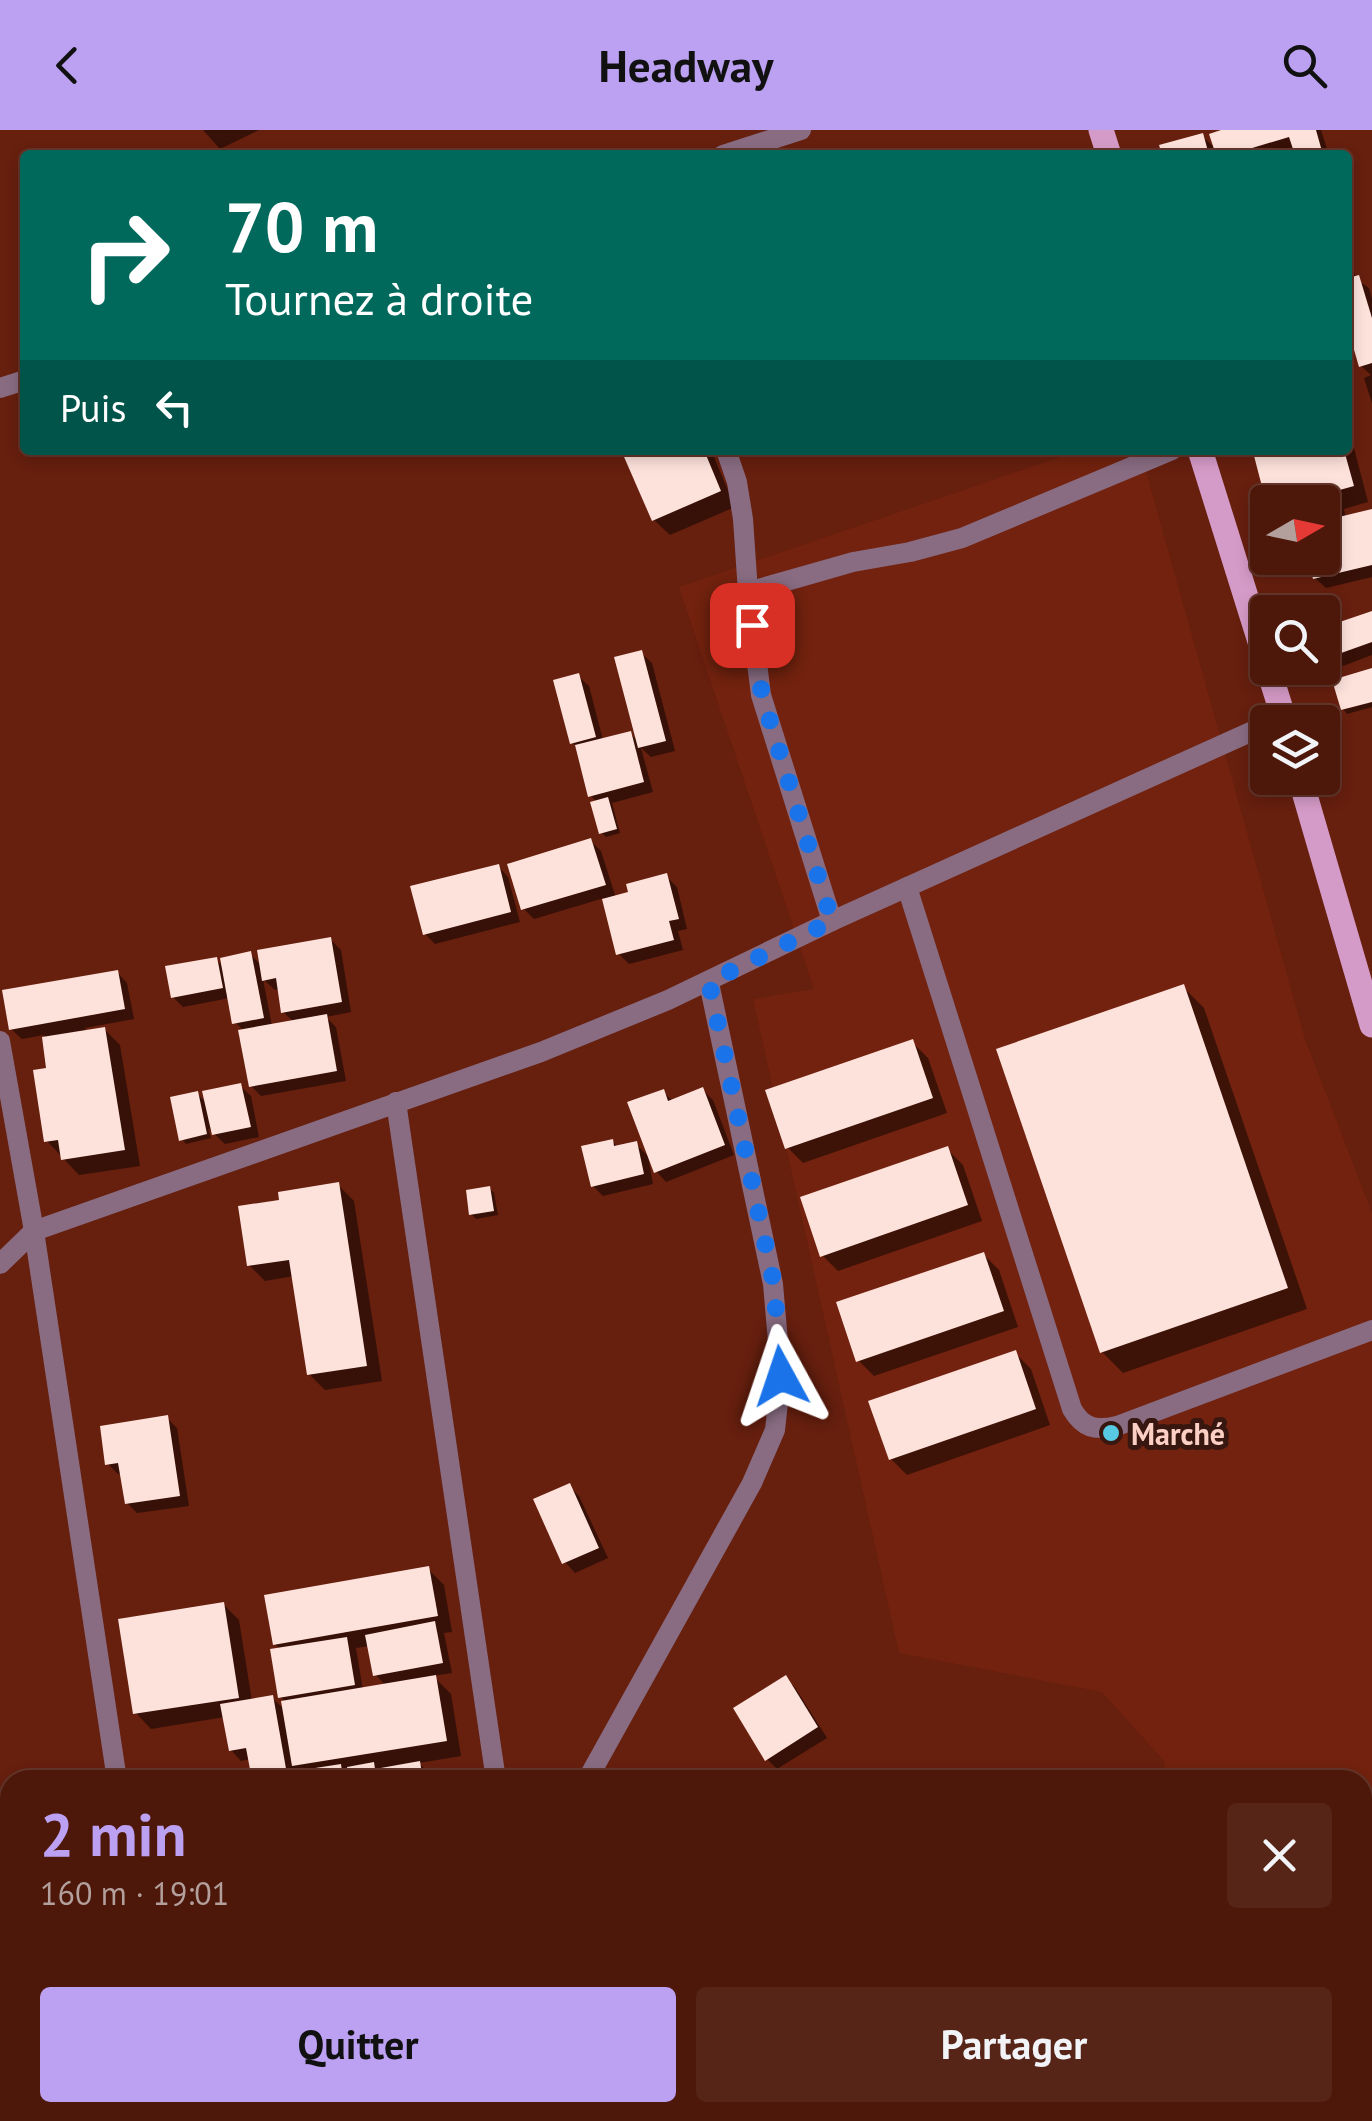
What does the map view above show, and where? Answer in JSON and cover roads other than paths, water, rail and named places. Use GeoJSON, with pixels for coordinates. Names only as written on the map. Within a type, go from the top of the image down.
{"type":"FeatureCollection","features":[{"type":"Feature","properties":{"kind":"main road"},"geometry":{"type":"LineString","coordinates":[[1202,455],[1250,610]]}},
{"type":"Feature","properties":{"kind":"main road"},"geometry":{"type":"LineString","coordinates":[[1305,795],[1372,1025]]}},
{"type":"Feature","properties":{"kind":"street"},"geometry":{"type":"LineString","coordinates":[[739,150],[801,130]]}},
{"type":"Feature","properties":{"kind":"street"},"geometry":{"type":"LineString","coordinates":[[728,455],[743,519],[762,695],[832,921]]}},
{"type":"Feature","properties":{"kind":"street"},"geometry":{"type":"LineString","coordinates":[[748,592],[853,562],[962,538],[1160,455]]}},
{"type":"Feature","properties":{"kind":"street"},"geometry":{"type":"LineString","coordinates":[[0,1264],[34,1231],[541,1052],[709,982],[832,921],[1250,734]]}},
{"type":"Feature","properties":{"kind":"street"},"geometry":{"type":"LineString","coordinates":[[907,887],[1072,1409],[1080,1423],[1092,1428],[1117,1426],[1372,1330]]}},
{"type":"Feature","properties":{"kind":"street"},"geometry":{"type":"LineString","coordinates":[[593,1770],[752,1483],[775,1430],[781,1376],[774,1284],[709,982]]}},
{"type":"Feature","properties":{"kind":"street"},"geometry":{"type":"LineString","coordinates":[[0,1041],[34,1231],[115,1770]]}},
{"type":"Feature","properties":{"kind":"street"},"geometry":{"type":"LineString","coordinates":[[396,1102],[495,1770]]}},
{"type":"Feature","properties":{"kind":"place","name":"Marché"},"geometry":{"type":"Point","coordinates":[1111,1433]}}]}
